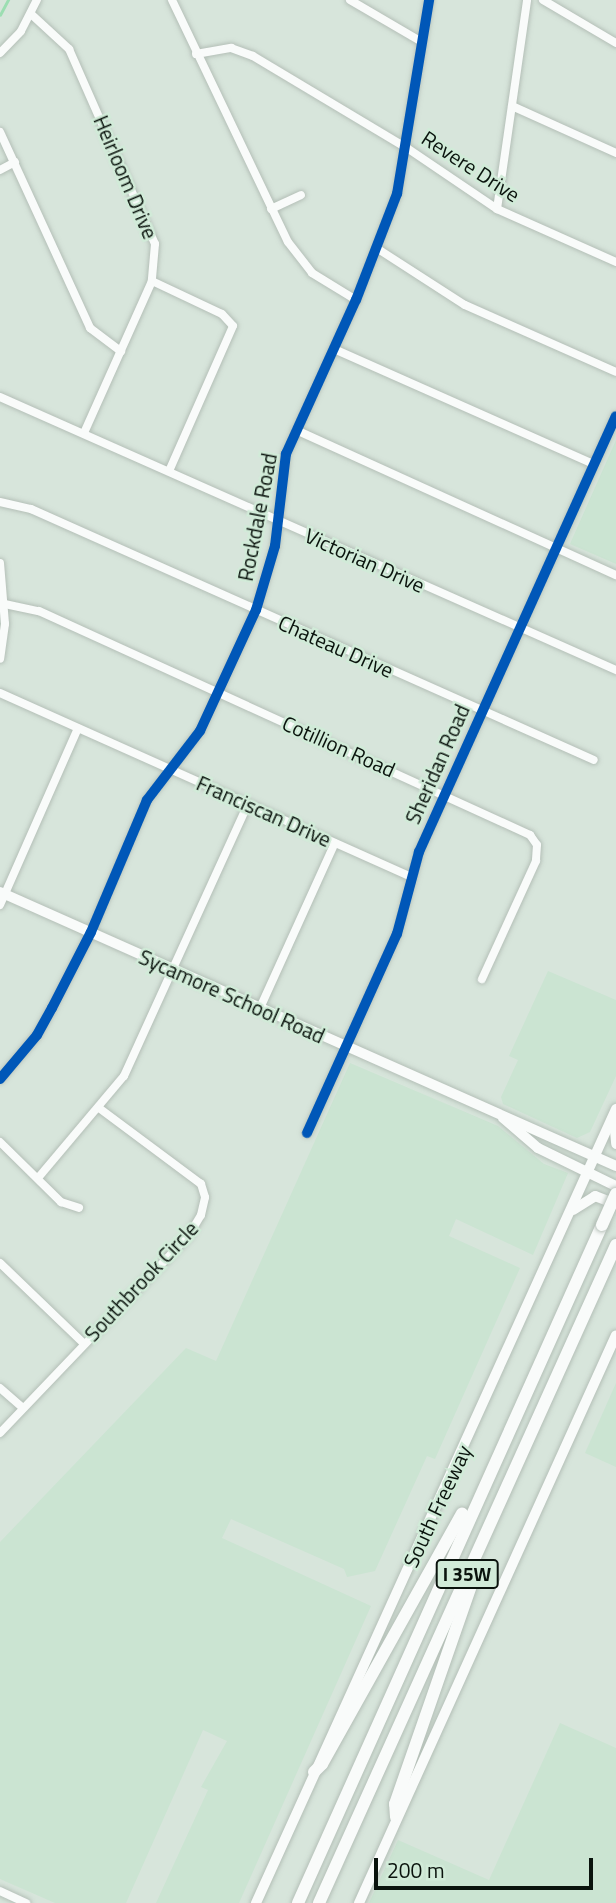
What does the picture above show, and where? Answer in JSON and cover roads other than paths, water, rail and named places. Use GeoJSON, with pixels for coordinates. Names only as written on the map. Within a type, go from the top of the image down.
{"type":"FeatureCollection","features":[{"type":"Feature","properties":{"kind":"highway","name":"South Freeway"},"geometry":{"type":"LineString","coordinates":[[298,1903],[517,1409],[616,1194]]}},
{"type":"Feature","properties":{"kind":"highway","name":"I 35W"},"geometry":{"type":"LineString","coordinates":[[319,1903],[616,1245]]}},
{"type":"Feature","properties":{"kind":"highway"},"geometry":{"type":"LineString","coordinates":[[314,1772],[322,1764],[453,1533],[506,1420],[517,1409]]}},
{"type":"Feature","properties":{"kind":"highway"},"geometry":{"type":"LineString","coordinates":[[396,1817],[395,1804],[466,1598],[500,1515],[504,1491]]}},
{"type":"Feature","properties":{"kind":"main road","name":"Sycamore School Road"},"geometry":{"type":"LineString","coordinates":[[2,897],[91,932],[503,1118],[538,1148],[616,1186]]}},
{"type":"Feature","properties":{"kind":"main road"},"geometry":{"type":"LineString","coordinates":[[616,1109],[616,1144]]}},
{"type":"Feature","properties":{"kind":"main road","name":"South Freeway"},"geometry":{"type":"LineString","coordinates":[[256,1903],[616,1109]]}},
{"type":"Feature","properties":{"kind":"main road","name":"Sycamore School Road"},"geometry":{"type":"LineString","coordinates":[[503,1118],[516,1119],[616,1166]]}},
{"type":"Feature","properties":{"kind":"main road"},"geometry":{"type":"LineString","coordinates":[[570,1213],[587,1197],[616,1204]]}},
{"type":"Feature","properties":{"kind":"main road"},"geometry":{"type":"LineString","coordinates":[[359,1903],[616,1335]]}},
{"type":"Feature","properties":{"kind":"street"},"geometry":{"type":"LineString","coordinates":[[0,53],[31,14],[37,0]]}},
{"type":"Feature","properties":{"kind":"street"},"geometry":{"type":"LineString","coordinates":[[172,0],[271,209],[303,264],[356,300]]}},
{"type":"Feature","properties":{"kind":"street"},"geometry":{"type":"LineString","coordinates":[[350,0],[422,42]]}},
{"type":"Feature","properties":{"kind":"street","name":"Rockdale Road"},"geometry":{"type":"LineString","coordinates":[[0,1079],[37,1035],[91,932],[147,800],[173,771],[218,692],[256,610],[278,521],[283,466],[296,430],[377,249],[407,148],[429,0]]}},
{"type":"Feature","properties":{"kind":"street"},"geometry":{"type":"LineString","coordinates":[[497,209],[527,0]]}},
{"type":"Feature","properties":{"kind":"street"},"geometry":{"type":"LineString","coordinates":[[543,0],[616,43]]}},
{"type":"Feature","properties":{"kind":"street","name":"Heirloom Drive"},"geometry":{"type":"LineString","coordinates":[[31,14],[64,41],[76,62],[152,231],[157,256],[152,281],[84,433]]}},
{"type":"Feature","properties":{"kind":"street","name":"Revere Drive"},"geometry":{"type":"LineString","coordinates":[[197,54],[230,48],[253,55],[407,148],[497,209],[616,262]]}},
{"type":"Feature","properties":{"kind":"street"},"geometry":{"type":"LineString","coordinates":[[512,106],[616,153]]}},
{"type":"Feature","properties":{"kind":"street"},"geometry":{"type":"LineString","coordinates":[[0,132],[90,328],[121,351]]}},
{"type":"Feature","properties":{"kind":"street"},"geometry":{"type":"LineString","coordinates":[[0,170],[15,162]]}},
{"type":"Feature","properties":{"kind":"street"},"geometry":{"type":"LineString","coordinates":[[271,209],[301,195]]}},
{"type":"Feature","properties":{"kind":"street"},"geometry":{"type":"LineString","coordinates":[[377,249],[485,316],[616,372]]}},
{"type":"Feature","properties":{"kind":"street"},"geometry":{"type":"LineString","coordinates":[[152,281],[222,314],[233,326],[169,471]]}},
{"type":"Feature","properties":{"kind":"street"},"geometry":{"type":"LineString","coordinates":[[334,349],[594,464]]}},
{"type":"Feature","properties":{"kind":"street","name":"Victorian Drive"},"geometry":{"type":"LineString","coordinates":[[0,397],[616,670]]}},
{"type":"Feature","properties":{"kind":"street","name":"Sheridan Road"},"geometry":{"type":"LineString","coordinates":[[307,1133],[344,1046],[397,934],[412,877],[445,793],[616,416]]}},
{"type":"Feature","properties":{"kind":"street"},"geometry":{"type":"LineString","coordinates":[[296,430],[616,575]]}},
{"type":"Feature","properties":{"kind":"street","name":"Chateau Drive"},"geometry":{"type":"LineString","coordinates":[[0,502],[31,509],[594,760]]}},
{"type":"Feature","properties":{"kind":"street"},"geometry":{"type":"LineString","coordinates":[[0,563],[3,603],[0,659]]}},
{"type":"Feature","properties":{"kind":"street","name":"Cotillion Road"},"geometry":{"type":"LineString","coordinates":[[3,603],[39,611],[445,793],[530,835],[537,845],[528,880],[482,979]]}},
{"type":"Feature","properties":{"kind":"street","name":"Franciscan Drive"},"geometry":{"type":"LineString","coordinates":[[0,693],[412,877]]}},
{"type":"Feature","properties":{"kind":"street"},"geometry":{"type":"LineString","coordinates":[[2,897],[78,728]]}},
{"type":"Feature","properties":{"kind":"street"},"geometry":{"type":"LineString","coordinates":[[38,1178],[124,1076],[176,971],[248,804]]}},
{"type":"Feature","properties":{"kind":"street"},"geometry":{"type":"LineString","coordinates":[[260,1008],[335,843]]}},
{"type":"Feature","properties":{"kind":"street","name":"Southbrook Circle"},"geometry":{"type":"LineString","coordinates":[[0,1433],[83,1343],[189,1235],[201,1215],[205,1196],[192,1176],[99,1108]]}},
{"type":"Feature","properties":{"kind":"street"},"geometry":{"type":"LineString","coordinates":[[0,1142],[61,1202],[79,1208]]}},
{"type":"Feature","properties":{"kind":"street"},"geometry":{"type":"LineString","coordinates":[[0,1263],[83,1343]]}},
{"type":"Feature","properties":{"kind":"street"},"geometry":{"type":"LineString","coordinates":[[0,1388],[23,1408]]}},
{"type":"Feature","properties":{"kind":"street"},"geometry":{"type":"LineString","coordinates":[[0,1891],[26,1903]]}},
{"type":"Feature","properties":{"kind":"waterway"},"geometry":{"type":"LineString","coordinates":[[0,15],[8,0]]}}]}
